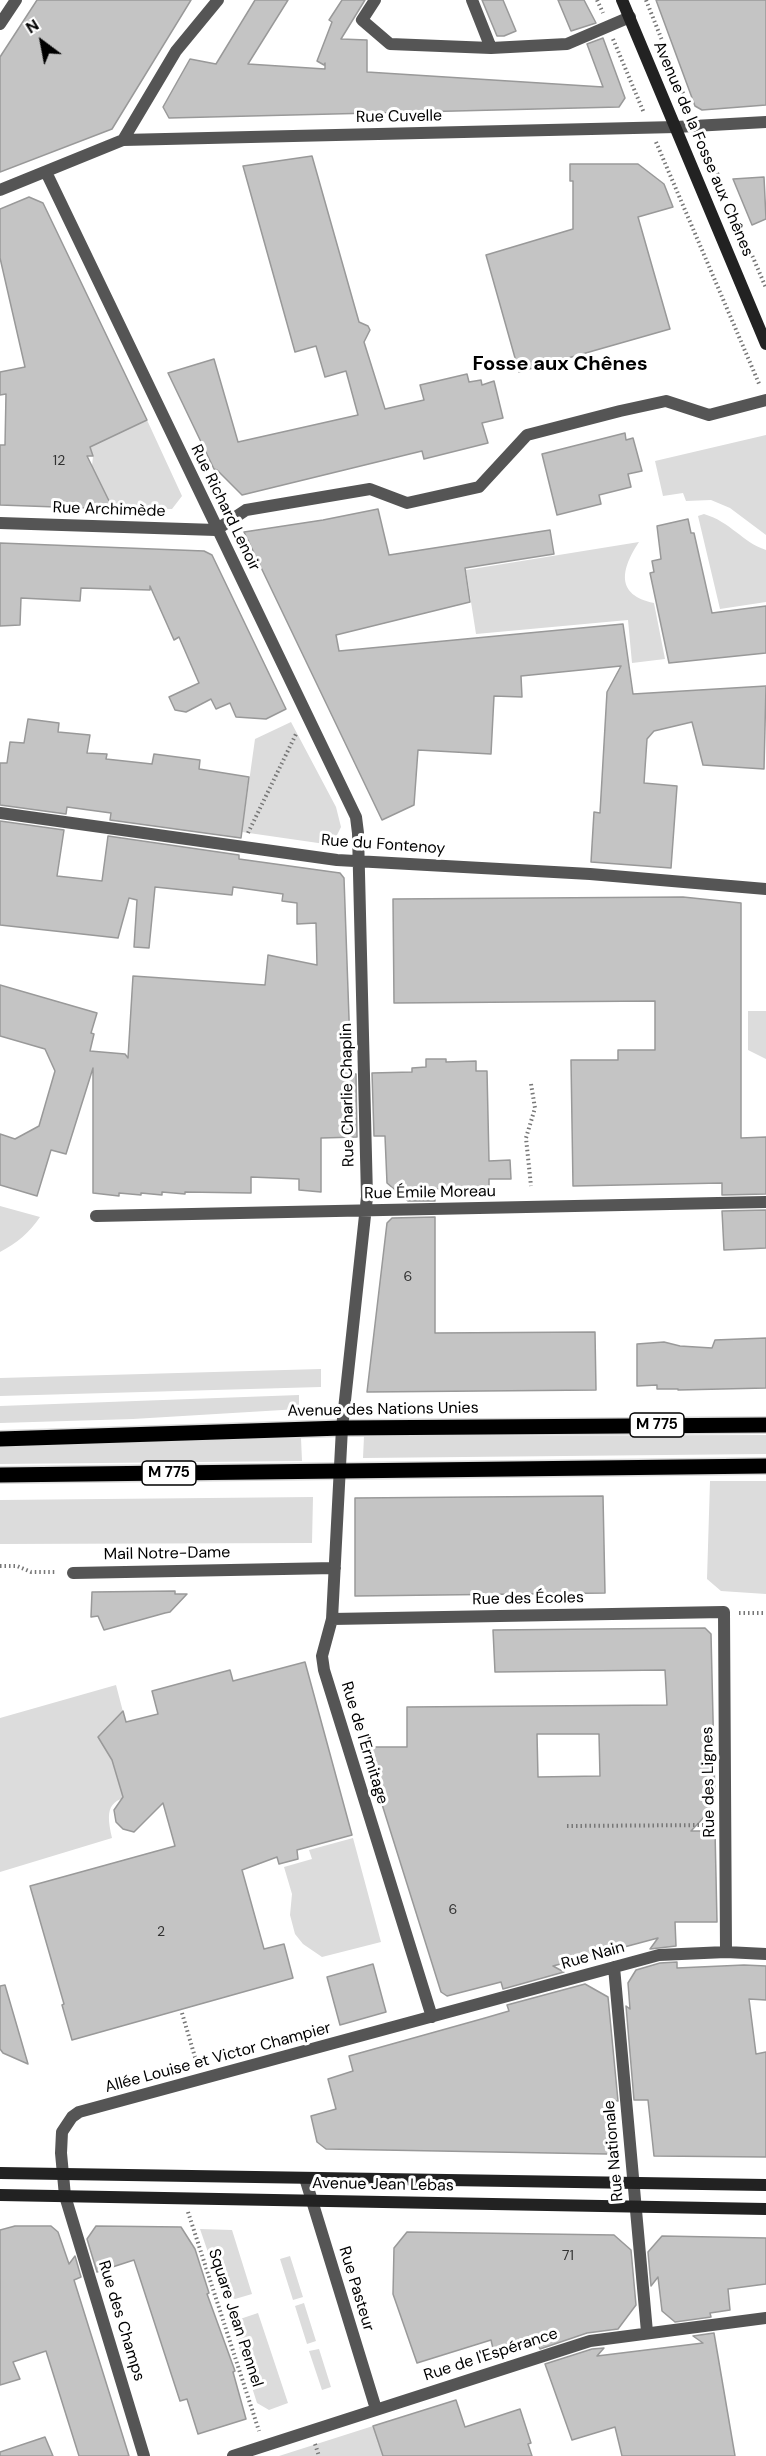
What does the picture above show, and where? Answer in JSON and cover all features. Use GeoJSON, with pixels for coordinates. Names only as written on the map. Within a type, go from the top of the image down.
{"type":"FeatureCollection","features":[{"type":"Feature","properties":{"kind":"main road","name":"Avenue de la Fosse aux Chênes"},"geometry":{"type":"LineString","coordinates":[[622,0],[766,344]]}},
{"type":"Feature","properties":{"kind":"main road","name":"Avenue des Nations Unies"},"geometry":{"type":"LineString","coordinates":[[0,1439],[342,1428],[766,1425]]}},
{"type":"Feature","properties":{"kind":"main road","name":"M 775"},"geometry":{"type":"LineString","coordinates":[[0,1475],[766,1466]]}},
{"type":"Feature","properties":{"kind":"main road","name":"Avenue Jean Lebas"},"geometry":{"type":"LineString","coordinates":[[0,2173],[766,2185]]}},
{"type":"Feature","properties":{"kind":"main road","name":"Avenue Jean Lebas"},"geometry":{"type":"LineString","coordinates":[[0,2195],[766,2209]]}},
{"type":"Feature","properties":{"kind":"street"},"geometry":{"type":"LineString","coordinates":[[0,24],[16,0]]}},
{"type":"Feature","properties":{"kind":"street"},"geometry":{"type":"LineString","coordinates":[[0,190],[123,140],[176,51],[218,0]]}},
{"type":"Feature","properties":{"kind":"street"},"geometry":{"type":"LineString","coordinates":[[375,0],[362,20],[390,44],[491,48],[567,44],[630,17]]}},
{"type":"Feature","properties":{"kind":"street"},"geometry":{"type":"LineString","coordinates":[[472,0],[491,48]]}},
{"type":"Feature","properties":{"kind":"street","name":"Rue Cuvelle"},"geometry":{"type":"LineString","coordinates":[[123,140],[676,127],[766,122]]}},
{"type":"Feature","properties":{"kind":"street","name":"Rue Richard Lenoir"},"geometry":{"type":"LineString","coordinates":[[46,172],[216,530],[356,817],[359,861]]}},
{"type":"Feature","properties":{"kind":"street"},"geometry":{"type":"LineString","coordinates":[[216,530],[246,510],[370,489],[407,503],[480,487],[527,435],[632,408],[666,401],[709,415],[755,405],[766,400]]}},
{"type":"Feature","properties":{"kind":"street","name":"Rue Archimède"},"geometry":{"type":"LineString","coordinates":[[0,523],[216,530]]}},
{"type":"Feature","properties":{"kind":"street","name":"Rue du Fontenoy"},"geometry":{"type":"LineString","coordinates":[[0,813],[359,861],[590,874],[766,889]]}},
{"type":"Feature","properties":{"kind":"street","name":"Rue Charlie Chaplin"},"geometry":{"type":"LineString","coordinates":[[339,1471],[366,1211],[359,861]]}},
{"type":"Feature","properties":{"kind":"street","name":"Rue Émile Moreau"},"geometry":{"type":"LineString","coordinates":[[96,1216],[766,1202]]}},
{"type":"Feature","properties":{"kind":"street","name":"Rue de l'Ermitage"},"geometry":{"type":"LineString","coordinates":[[339,1471],[332,1619],[322,1656],[324,1670],[432,2017]]}},
{"type":"Feature","properties":{"kind":"street","name":"Mail Notre-Dame"},"geometry":{"type":"LineString","coordinates":[[73,1573],[335,1568]]}},
{"type":"Feature","properties":{"kind":"street","name":"Rue des Écoles"},"geometry":{"type":"LineString","coordinates":[[332,1619],[724,1612]]}},
{"type":"Feature","properties":{"kind":"street","name":"Rue des Lignes"},"geometry":{"type":"LineString","coordinates":[[724,1612],[726,1952]]}},
{"type":"Feature","properties":{"kind":"street","name":"Rue Nain"},"geometry":{"type":"LineString","coordinates":[[432,2017],[659,1955],[726,1952],[766,1954]]}},
{"type":"Feature","properties":{"kind":"street","name":"Rue Nationale"},"geometry":{"type":"LineString","coordinates":[[614,1968],[647,2332]]}},
{"type":"Feature","properties":{"kind":"street","name":"Allée Louise et Victor Champier"},"geometry":{"type":"LineString","coordinates":[[65,2196],[62,2132],[72,2117],[79,2112],[432,2017]]}},
{"type":"Feature","properties":{"kind":"street","name":"Rue Pasteur"},"geometry":{"type":"LineString","coordinates":[[305,2178],[375,2409]]}},
{"type":"Feature","properties":{"kind":"street","name":"Rue des Champs"},"geometry":{"type":"LineString","coordinates":[[65,2196],[144,2456]]}},
{"type":"Feature","properties":{"kind":"street","name":"Rue de l'Espérance"},"geometry":{"type":"LineString","coordinates":[[233,2456],[590,2341],[766,2318]]}},
{"type":"Feature","properties":{"kind":"path"},"geometry":{"type":"LineString","coordinates":[[597,0],[766,400]]}},
{"type":"Feature","properties":{"kind":"path"},"geometry":{"type":"LineString","coordinates":[[646,0],[696,126],[766,288]]}},
{"type":"Feature","properties":{"kind":"path"},"geometry":{"type":"LineString","coordinates":[[245,847],[248,831],[294,735],[308,716]]}},
{"type":"Feature","properties":{"kind":"path"},"geometry":{"type":"LineString","coordinates":[[531,1084],[535,1108],[526,1138],[531,1186]]}},
{"type":"Feature","properties":{"kind":"path"},"geometry":{"type":"LineString","coordinates":[[0,1566],[17,1566],[31,1572],[73,1573]]}},
{"type":"Feature","properties":{"kind":"path"},"geometry":{"type":"LineString","coordinates":[[724,1612],[766,1613]]}},
{"type":"Feature","properties":{"kind":"path"},"geometry":{"type":"LineString","coordinates":[[567,1826],[726,1825]]}},
{"type":"Feature","properties":{"kind":"path"},"geometry":{"type":"LineString","coordinates":[[182,2013],[202,2079]]}},
{"type":"Feature","properties":{"kind":"path","name":"Square Jean Pennel"},"geometry":{"type":"LineString","coordinates":[[183,2198],[264,2446]]}},
{"type":"Feature","properties":{"kind":"shaded area"},"geometry":{"type":"Polygon","coordinates":[[[147,420],[182,496],[172,509],[113,509],[92,466],[93,456],[90,447],[147,420]]]}},
{"type":"Feature","properties":{"kind":"shaded area"},"geometry":{"type":"Polygon","coordinates":[[[766,435],[766,535],[730,508],[711,500],[686,501],[683,493],[663,496],[655,461],[766,435]]]}},
{"type":"Feature","properties":{"kind":"shaded area"},"geometry":{"type":"Polygon","coordinates":[[[704,514],[722,522],[750,542],[766,550],[766,602],[720,609],[698,516],[704,514]]]}},
{"type":"Feature","properties":{"kind":"shaded area"},"geometry":{"type":"Polygon","coordinates":[[[639,542],[628,562],[625,580],[633,594],[654,603],[665,659],[632,663],[628,620],[476,634],[466,570],[639,542]]]}},
{"type":"Feature","properties":{"kind":"shaded area"},"geometry":{"type":"Polygon","coordinates":[[[291,722],[336,807],[341,827],[332,845],[242,832],[255,739],[291,722]]]}},
{"type":"Feature","properties":{"kind":"shaded area"},"geometry":{"type":"Polygon","coordinates":[[[748,1011],[766,1011],[766,1059],[748,1050],[748,1011]]]}},
{"type":"Feature","properties":{"kind":"shaded area"},"geometry":{"type":"Polygon","coordinates":[[[0,1206],[40,1217],[22,1237],[0,1252],[0,1206]]]}},
{"type":"Feature","properties":{"kind":"shaded area"},"geometry":{"type":"Polygon","coordinates":[[[321,1369],[321,1387],[0,1396],[0,1378],[321,1369]]]}},
{"type":"Feature","properties":{"kind":"shaded area"},"geometry":{"type":"Polygon","coordinates":[[[299,1395],[299,1409],[133,1419],[0,1423],[0,1406],[299,1395]]]}},
{"type":"Feature","properties":{"kind":"shaded area"},"geometry":{"type":"Polygon","coordinates":[[[766,1435],[766,1454],[363,1458],[364,1436],[766,1435]]]}},
{"type":"Feature","properties":{"kind":"shaded area"},"geometry":{"type":"Polygon","coordinates":[[[301,1438],[302,1461],[0,1464],[0,1447],[301,1438]]]}},
{"type":"Feature","properties":{"kind":"shaded area"},"geometry":{"type":"Polygon","coordinates":[[[710,1481],[766,1481],[766,1594],[721,1591],[707,1579],[710,1481]]]}},
{"type":"Feature","properties":{"kind":"shaded area"},"geometry":{"type":"Polygon","coordinates":[[[313,1497],[312,1543],[0,1544],[0,1500],[313,1497]]]}},
{"type":"Feature","properties":{"kind":"shaded area"},"geometry":{"type":"Polygon","coordinates":[[[116,1685],[144,1792],[124,1798],[113,1805],[109,1817],[112,1838],[0,1872],[0,1718],[116,1685]]]}},
{"type":"Feature","properties":{"kind":"shaded area"},"geometry":{"type":"Polygon","coordinates":[[[353,1838],[381,1942],[322,1957],[303,1944],[295,1934],[290,1915],[292,1894],[284,1867],[312,1859],[309,1850],[353,1838]]]}},
{"type":"Feature","properties":{"kind":"shaded area"},"geometry":{"type":"Polygon","coordinates":[[[200,2229],[232,2230],[252,2294],[235,2299],[222,2293],[200,2229]]]}},
{"type":"Feature","properties":{"kind":"shaded area"},"geometry":{"type":"Polygon","coordinates":[[[290,2256],[303,2297],[293,2300],[280,2259],[290,2256]]]}},
{"type":"Feature","properties":{"kind":"shaded area"},"geometry":{"type":"Polygon","coordinates":[[[304,2303],[316,2341],[307,2344],[295,2306],[304,2303]]]}},
{"type":"Feature","properties":{"kind":"shaded area"},"geometry":{"type":"Polygon","coordinates":[[[258,2313],[288,2403],[269,2410],[257,2403],[231,2322],[258,2313]]]}},
{"type":"Feature","properties":{"kind":"shaded area"},"geometry":{"type":"Polygon","coordinates":[[[319,2349],[331,2387],[322,2390],[309,2351],[319,2349]]]}},
{"type":"Feature","properties":{"kind":"shaded area"},"geometry":{"type":"Polygon","coordinates":[[[373,2426],[383,2456],[279,2456],[373,2426]]]}},
{"type":"Feature","properties":{"kind":"building"},"geometry":{"type":"Polygon","coordinates":[[[37,0],[191,0],[112,129],[0,172],[0,57],[37,0]]]}},
{"type":"Feature","properties":{"kind":"building"},"geometry":{"type":"Polygon","coordinates":[[[255,0],[288,0],[248,64],[325,69],[325,63],[324,65],[317,61],[332,22],[329,20],[342,0],[365,0],[341,39],[367,40],[367,72],[603,87],[587,44],[603,38],[625,98],[619,107],[169,118],[163,107],[190,59],[216,64],[255,0]]]}},
{"type":"Feature","properties":{"kind":"building"},"geometry":{"type":"Polygon","coordinates":[[[482,0],[503,0],[516,31],[497,36],[482,0]]]}},
{"type":"Feature","properties":{"kind":"building"},"geometry":{"type":"Polygon","coordinates":[[[558,0],[584,0],[596,23],[571,31],[558,0]]]}},
{"type":"Feature","properties":{"kind":"building"},"geometry":{"type":"Polygon","coordinates":[[[656,0],[766,0],[766,105],[702,110],[695,106],[656,0]]]}},
{"type":"Feature","properties":{"kind":"building"},"geometry":{"type":"Polygon","coordinates":[[[312,156],[359,322],[368,326],[370,330],[364,342],[385,409],[424,400],[420,385],[467,374],[469,382],[481,380],[482,385],[494,381],[503,418],[482,423],[488,443],[424,459],[422,451],[242,495],[214,469],[168,373],[214,359],[238,442],[358,415],[346,371],[325,377],[316,346],[295,352],[243,166],[312,156]]]}},
{"type":"Feature","properties":{"kind":"building"},"geometry":{"type":"Polygon","coordinates":[[[570,164],[638,164],[664,184],[673,207],[638,217],[670,329],[519,372],[486,255],[573,229],[573,181],[570,181],[570,164]]]}},
{"type":"Feature","properties":{"kind":"building"},"geometry":{"type":"Polygon","coordinates":[[[764,177],[766,219],[752,225],[733,179],[764,177]]]}},
{"type":"Feature","properties":{"kind":"building"},"geometry":{"type":"Polygon","coordinates":[[[29,197],[43,203],[147,420],[90,447],[93,456],[87,456],[113,509],[0,505],[0,445],[5,445],[6,394],[0,395],[0,372],[25,367],[0,258],[0,209],[29,197]]]}},
{"type":"Feature","properties":{"kind":"building"},"geometry":{"type":"Polygon","coordinates":[[[625,433],[626,440],[633,438],[642,471],[628,474],[631,487],[599,495],[601,504],[557,515],[542,454],[625,433]]]}},
{"type":"Feature","properties":{"kind":"building"},"geometry":{"type":"Polygon","coordinates":[[[378,509],[389,555],[550,530],[554,554],[465,568],[470,602],[336,635],[339,651],[623,624],[633,694],[766,686],[764,769],[703,765],[692,722],[654,731],[647,739],[644,783],[677,786],[671,868],[591,862],[594,812],[600,813],[607,692],[621,666],[521,676],[522,697],[494,696],[491,754],[418,750],[414,805],[382,820],[244,532],[378,509]]]}},
{"type":"Feature","properties":{"kind":"building"},"geometry":{"type":"Polygon","coordinates":[[[688,519],[691,533],[694,533],[712,613],[766,606],[766,653],[669,663],[650,573],[654,572],[652,561],[661,559],[657,526],[688,519]]]}},
{"type":"Feature","properties":{"kind":"building"},"geometry":{"type":"Polygon","coordinates":[[[0,543],[204,551],[212,555],[286,709],[266,719],[236,717],[230,703],[216,709],[211,699],[186,712],[175,710],[169,697],[199,683],[179,637],[174,640],[150,586],[150,590],[81,588],[80,601],[21,598],[20,625],[0,626],[0,543]]]}},
{"type":"Feature","properties":{"kind":"building"},"geometry":{"type":"Polygon","coordinates":[[[28,719],[59,723],[58,732],[90,735],[87,753],[107,754],[106,759],[152,764],[154,754],[200,760],[199,769],[249,777],[241,838],[110,820],[111,813],[67,807],[66,814],[0,805],[0,763],[7,763],[10,742],[24,743],[28,719]]]}},
{"type":"Feature","properties":{"kind":"building"},"geometry":{"type":"Polygon","coordinates":[[[0,821],[64,830],[57,876],[102,881],[108,836],[239,855],[239,859],[340,873],[344,878],[351,1074],[356,1074],[357,1137],[321,1138],[321,1192],[299,1190],[299,1179],[251,1177],[251,1193],[162,1192],[162,1195],[119,1193],[119,1196],[93,1193],[93,1068],[66,1154],[51,1150],[37,1196],[0,1185],[0,1134],[15,1139],[39,1126],[55,1071],[45,1049],[0,1036],[0,985],[97,1013],[91,1033],[94,1034],[90,1051],[125,1054],[128,1058],[133,976],[265,985],[268,955],[317,965],[316,923],[297,924],[297,903],[282,901],[283,894],[233,887],[232,895],[155,887],[149,948],[134,947],[137,900],[129,898],[118,938],[0,925],[0,821]]]}},
{"type":"Feature","properties":{"kind":"building"},"geometry":{"type":"Polygon","coordinates":[[[683,897],[741,903],[741,1138],[766,1137],[766,1194],[722,1195],[722,1183],[573,1186],[571,1060],[618,1060],[618,1050],[655,1050],[655,1001],[394,1003],[393,899],[683,897]]]}},
{"type":"Feature","properties":{"kind":"building"},"geometry":{"type":"Polygon","coordinates":[[[426,1059],[446,1059],[446,1062],[476,1061],[476,1071],[487,1071],[489,1161],[510,1160],[511,1179],[489,1179],[489,1188],[434,1189],[435,1201],[408,1201],[387,1183],[385,1136],[374,1136],[372,1073],[412,1072],[412,1068],[426,1067],[426,1059]]]}},
{"type":"Feature","properties":{"kind":"building"},"geometry":{"type":"Polygon","coordinates":[[[766,1210],[766,1248],[724,1250],[722,1211],[766,1210]]]}},
{"type":"Feature","properties":{"kind":"building"},"geometry":{"type":"Polygon","coordinates":[[[435,1217],[435,1333],[595,1332],[596,1390],[367,1392],[387,1223],[392,1218],[435,1217]]]}},
{"type":"Feature","properties":{"kind":"building"},"geometry":{"type":"Polygon","coordinates":[[[766,1338],[766,1388],[678,1390],[657,1389],[657,1385],[637,1386],[637,1344],[664,1342],[680,1346],[712,1348],[715,1340],[766,1338]]]}},
{"type":"Feature","properties":{"kind":"building"},"geometry":{"type":"Polygon","coordinates":[[[603,1496],[605,1593],[355,1596],[355,1498],[603,1496]]]}},
{"type":"Feature","properties":{"kind":"building"},"geometry":{"type":"Polygon","coordinates":[[[175,1591],[175,1594],[187,1594],[170,1612],[104,1630],[98,1616],[91,1617],[92,1592],[175,1591]]]}},
{"type":"Feature","properties":{"kind":"building"},"geometry":{"type":"Polygon","coordinates":[[[705,1628],[711,1634],[715,1802],[691,1831],[715,1831],[717,1922],[675,1922],[676,1946],[650,1949],[658,1938],[553,1966],[564,1972],[503,1989],[501,1982],[447,1996],[441,1992],[364,1747],[407,1747],[407,1707],[667,1705],[665,1670],[495,1672],[493,1630],[705,1628]],[[537,1734],[538,1777],[600,1776],[599,1734],[537,1734]]]}},
{"type":"Feature","properties":{"kind":"building"},"geometry":{"type":"Polygon","coordinates":[[[305,1662],[352,1835],[297,1850],[298,1859],[279,1864],[277,1857],[242,1870],[264,1949],[284,1944],[293,1978],[72,2040],[30,1886],[175,1846],[163,1803],[134,1832],[123,1829],[116,1822],[114,1810],[123,1797],[112,1760],[98,1737],[123,1711],[126,1722],[158,1714],[152,1691],[230,1670],[233,1681],[305,1662]]]}},
{"type":"Feature","properties":{"kind":"building"},"geometry":{"type":"Polygon","coordinates":[[[677,1962],[677,1968],[766,1966],[766,2000],[749,1999],[756,2054],[766,2052],[766,2157],[654,2156],[648,2100],[634,2100],[626,2006],[630,2009],[628,1983],[636,1970],[660,1963],[677,1962]]]}},
{"type":"Feature","properties":{"kind":"building"},"geometry":{"type":"Polygon","coordinates":[[[373,1964],[386,2012],[340,2025],[327,1977],[373,1964]]]}},
{"type":"Feature","properties":{"kind":"building"},"geometry":{"type":"Polygon","coordinates":[[[585,1984],[608,1997],[618,2101],[610,2101],[615,2146],[607,2154],[326,2149],[317,2142],[311,2116],[336,2109],[328,2079],[353,2071],[349,2056],[509,2011],[507,2005],[585,1984]]]}},
{"type":"Feature","properties":{"kind":"building"},"geometry":{"type":"Polygon","coordinates":[[[5,1985],[28,2064],[3,2053],[0,2049],[0,1986],[5,1985]]]}},
{"type":"Feature","properties":{"kind":"building"},"geometry":{"type":"Polygon","coordinates":[[[15,2226],[51,2226],[58,2232],[69,2264],[75,2256],[81,2277],[74,2280],[129,2456],[79,2456],[46,2351],[13,2362],[20,2379],[0,2385],[0,2230],[15,2226]]]}},
{"type":"Feature","properties":{"kind":"building"},"geometry":{"type":"Polygon","coordinates":[[[96,2226],[181,2227],[195,2249],[209,2293],[207,2294],[235,2371],[233,2372],[246,2419],[198,2434],[187,2399],[180,2401],[134,2260],[97,2272],[87,2239],[96,2226]]]}},
{"type":"Feature","properties":{"kind":"building"},"geometry":{"type":"Polygon","coordinates":[[[407,2232],[614,2235],[631,2250],[636,2305],[618,2329],[587,2333],[540,2349],[538,2344],[495,2357],[491,2340],[417,2363],[393,2294],[394,2248],[407,2232]]]}},
{"type":"Feature","properties":{"kind":"building"},"geometry":{"type":"Polygon","coordinates":[[[662,2236],[766,2238],[766,2284],[728,2289],[730,2310],[710,2313],[711,2317],[675,2322],[662,2311],[658,2277],[651,2286],[648,2252],[662,2236]]]}},
{"type":"Feature","properties":{"kind":"building"},"geometry":{"type":"Polygon","coordinates":[[[714,2333],[735,2456],[622,2456],[615,2427],[572,2440],[545,2364],[592,2349],[604,2348],[597,2356],[703,2343],[693,2336],[714,2333]]]}},
{"type":"Feature","properties":{"kind":"building"},"geometry":{"type":"Polygon","coordinates":[[[456,2400],[465,2427],[520,2409],[531,2443],[528,2444],[532,2456],[383,2456],[373,2426],[456,2400]]]}},
{"type":"Feature","properties":{"kind":"building"},"geometry":{"type":"Polygon","coordinates":[[[45,2437],[53,2456],[0,2456],[0,2452],[45,2437]]]}},
{"type":"Feature","properties":{"kind":"district","name":"Fosse aux Chênes"},"geometry":{"type":"Point","coordinates":[560,365]}}]}
